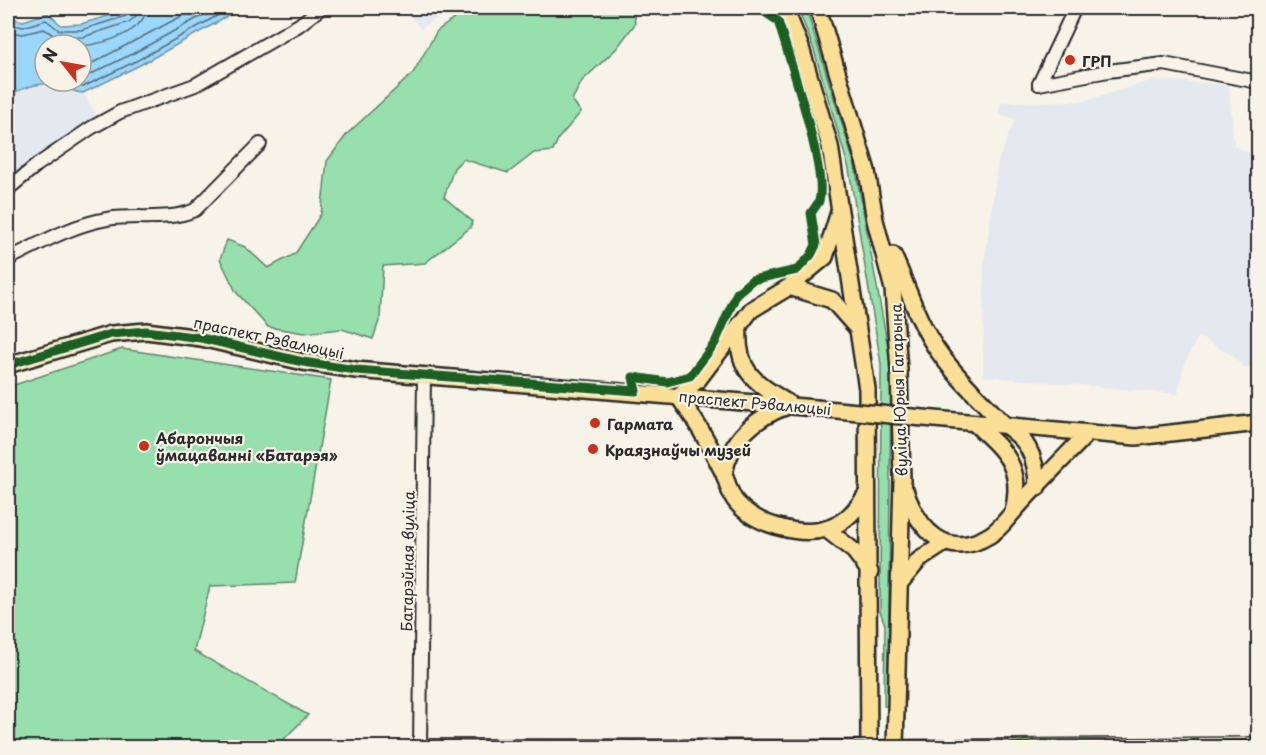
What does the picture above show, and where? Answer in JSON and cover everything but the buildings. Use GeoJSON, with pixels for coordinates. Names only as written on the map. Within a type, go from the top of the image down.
{"type":"FeatureCollection","features":[{"type":"Feature","properties":{"kind":"main road","name":"вуліца Юрыя Гагарына"},"geometry":{"type":"LineString","coordinates":[[785,8],[801,48],[830,146],[841,206],[867,389],[870,572],[869,747]]}},
{"type":"Feature","properties":{"kind":"main road","name":"вуліца Юрыя Гагарына"},"geometry":{"type":"LineString","coordinates":[[818,8],[867,171],[893,289],[899,370],[902,479],[895,747]]}},
{"type":"Feature","properties":{"kind":"main road"},"geometry":{"type":"LineString","coordinates":[[841,206],[825,257],[789,287],[761,302],[739,326],[698,380],[678,396],[697,420],[724,474],[730,494],[738,504],[761,520],[806,530],[826,529],[852,513],[867,493]]}},
{"type":"Feature","properties":{"kind":"main road"},"geometry":{"type":"LineString","coordinates":[[876,220],[923,328],[938,351],[1007,427],[1021,437],[1035,467],[1037,488]]}},
{"type":"Feature","properties":{"kind":"main road"},"geometry":{"type":"LineString","coordinates":[[789,287],[832,300],[857,328]]}},
{"type":"Feature","properties":{"kind":"main road"},"geometry":{"type":"LineString","coordinates":[[739,326],[739,352],[749,376],[790,405]]}},
{"type":"Feature","properties":{"kind":"main road","name":"праспект Рэвалюцыі"},"geometry":{"type":"LineString","coordinates":[[8,365],[111,334],[146,331],[201,338],[248,350],[345,369],[790,405],[1086,435],[1136,437],[1258,423]]}},
{"type":"Feature","properties":{"kind":"main road"},"geometry":{"type":"LineString","coordinates":[[724,474],[726,461],[742,435],[761,418],[790,405]]}},
{"type":"Feature","properties":{"kind":"main road"},"geometry":{"type":"LineString","coordinates":[[970,423],[999,447],[1013,466],[1017,485],[1012,513]]}},
{"type":"Feature","properties":{"kind":"main road"},"geometry":{"type":"LineString","coordinates":[[902,479],[911,509],[920,524],[945,543],[960,544],[983,538],[1003,525],[1086,435]]}},
{"type":"Feature","properties":{"kind":"main road"},"geometry":{"type":"LineString","coordinates":[[826,529],[854,551],[870,572]]}},
{"type":"Feature","properties":{"kind":"main road"},"geometry":{"type":"LineString","coordinates":[[900,583],[919,560],[945,543]]}},
{"type":"Feature","properties":{"kind":"street"},"geometry":{"type":"LineString","coordinates":[[8,189],[37,165],[92,128],[120,112],[195,85],[299,25],[321,8]]}},
{"type":"Feature","properties":{"kind":"street"},"geometry":{"type":"LineString","coordinates":[[1075,8],[1039,84],[1108,71],[1164,64],[1258,81]]}},
{"type":"Feature","properties":{"kind":"street"},"geometry":{"type":"LineString","coordinates":[[8,259],[68,231],[107,219],[182,216],[195,210],[260,144]]}},
{"type":"Feature","properties":{"kind":"street","name":"Батарэйная вуліца"},"geometry":{"type":"LineString","coordinates":[[420,747],[424,375]]}},
{"type":"Feature","properties":{"kind":"street"},"geometry":{"type":"LineString","coordinates":[[420,747],[1258,744]]}},
{"type":"Feature","properties":{"kind":"shaded area"},"geometry":{"type":"Polygon","coordinates":[[[405,8],[451,8],[420,29],[405,8]]]}},
{"type":"Feature","properties":{"kind":"shaded area"},"geometry":{"type":"Polygon","coordinates":[[[1153,80],[1229,85],[1234,146],[1256,156],[1258,366],[1245,368],[1232,355],[1198,336],[1183,367],[1178,394],[983,376],[984,266],[998,161],[1015,119],[998,113],[1002,102],[1085,101],[1153,80]]]}},
{"type":"Feature","properties":{"kind":"shaded area"},"geometry":{"type":"Polygon","coordinates":[[[33,87],[33,93],[83,93],[96,115],[8,181],[8,95],[33,87]]]}},
{"type":"Feature","properties":{"kind":"green space"},"geometry":{"type":"Polygon","coordinates":[[[469,8],[633,8],[635,24],[616,49],[582,81],[572,100],[581,112],[558,139],[553,151],[534,153],[508,173],[463,159],[454,168],[444,197],[472,221],[471,227],[425,263],[383,266],[380,318],[373,339],[342,329],[304,333],[268,327],[236,292],[220,259],[227,240],[245,247],[268,268],[295,254],[321,214],[327,161],[347,134],[413,73],[437,31],[469,8]]]}},
{"type":"Feature","properties":{"kind":"green space"},"geometry":{"type":"Polygon","coordinates":[[[798,8],[806,8],[855,166],[891,364],[888,706],[884,706],[885,625],[880,611],[881,364],[849,169],[814,50],[798,8]]]}},
{"type":"Feature","properties":{"kind":"green space"},"geometry":{"type":"Polygon","coordinates":[[[122,349],[331,380],[295,583],[210,586],[194,651],[308,715],[276,747],[8,747],[8,387],[122,349]]]}},
{"type":"Feature","properties":{"kind":"water"},"geometry":{"type":"Polygon","coordinates":[[[8,8],[10,18],[23,21],[48,13],[61,25],[81,24],[135,8],[243,8],[93,88],[93,33],[33,33],[33,86],[8,95],[8,8]]]}},
{"type":"Feature","properties":{"kind":"cycle path"},"geometry":{"type":"LineString","coordinates":[[8,365],[111,334],[146,331],[201,338],[303,362],[356,370],[636,391],[633,377],[667,382],[690,376],[715,343],[737,293],[752,280],[797,270],[811,255],[816,245],[811,213],[819,201],[820,186],[813,140],[778,21],[766,13],[764,8]]}},
{"type":"Feature","properties":{"kind":"cycle path"},"geometry":{"type":"LineString","coordinates":[[420,746],[895,747],[1258,744]]}},
{"type":"Feature","properties":{"kind":"place","name":"ГРП"},"geometry":{"type":"Point","coordinates":[1070,60]}},
{"type":"Feature","properties":{"kind":"place","name":"Гармата"},"geometry":{"type":"Point","coordinates":[595,423]}},
{"type":"Feature","properties":{"kind":"place","name":"Абарончыя ўмацаванні «Батарэя»"},"geometry":{"type":"Point","coordinates":[144,446]}},
{"type":"Feature","properties":{"kind":"place","name":"Краязнаўчы музей"},"geometry":{"type":"Point","coordinates":[593,449]}}]}
